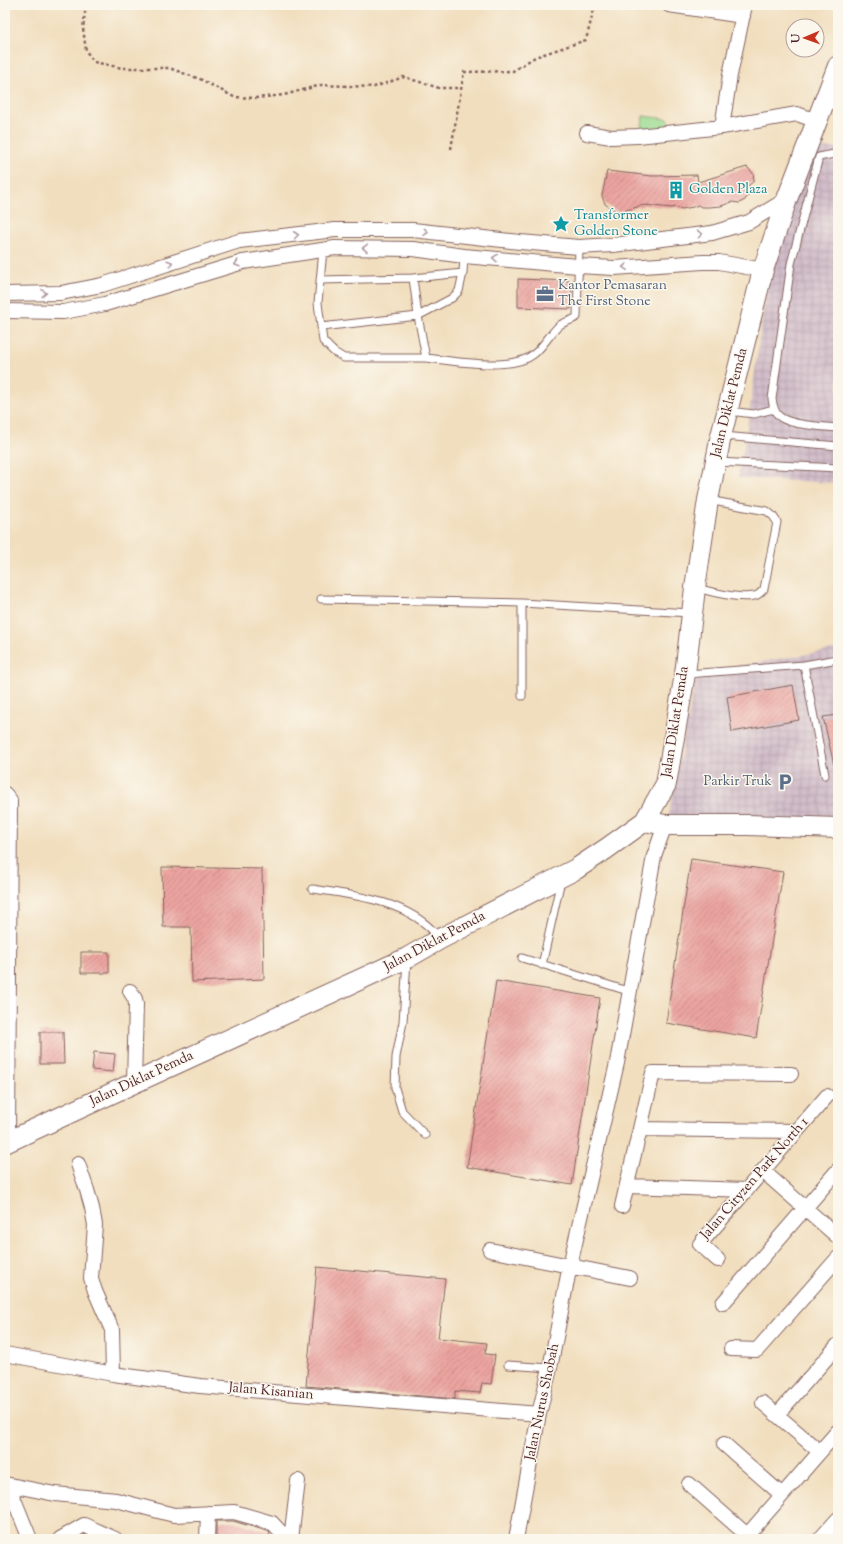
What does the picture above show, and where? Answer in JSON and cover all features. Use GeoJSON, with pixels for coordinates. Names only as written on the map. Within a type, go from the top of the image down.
{"type":"FeatureCollection","features":[{"type":"Feature","properties":{"kind":"street"},"geometry":{"type":"LineString","coordinates":[[669,5],[744,11],[730,75],[722,127]]}},
{"type":"Feature","properties":{"kind":"street","name":"Jalan Diklat Pemda"},"geometry":{"type":"LineString","coordinates":[[7,1143],[407,958],[440,939],[562,876],[600,853],[645,821],[666,784],[685,674],[695,588],[715,462],[763,270],[787,200],[838,66]]}},
{"type":"Feature","properties":{"kind":"street"},"geometry":{"type":"LineString","coordinates":[[587,133],[611,137],[638,136],[722,127],[797,114],[817,121]]}},
{"type":"Feature","properties":{"kind":"street"},"geometry":{"type":"LineString","coordinates":[[5,294],[61,293],[102,285],[240,241],[335,230],[413,230],[579,247],[613,245],[712,233],[749,222],[787,200]]}},
{"type":"Feature","properties":{"kind":"street"},"geometry":{"type":"LineString","coordinates":[[5,311],[63,312],[105,304],[243,262],[336,248],[413,249],[464,256],[614,268],[719,262],[763,270]]}},
{"type":"Feature","properties":{"kind":"street"},"geometry":{"type":"LineString","coordinates":[[5,794],[10,800],[7,1143]]}},
{"type":"Feature","properties":{"kind":"street"},"geometry":{"type":"LineString","coordinates":[[645,821],[665,825],[748,825],[838,828]]}},
{"type":"Feature","properties":{"kind":"street","name":"Jalan Nurus Shobah"},"geometry":{"type":"LineString","coordinates":[[516,1539],[539,1414],[550,1368],[570,1265],[617,1063],[631,992],[654,856],[665,825]]}},
{"type":"Feature","properties":{"kind":"street"},"geometry":{"type":"LineString","coordinates":[[130,990],[136,999],[134,1083]]}},
{"type":"Feature","properties":{"kind":"street"},"geometry":{"type":"LineString","coordinates":[[622,1206],[653,1074],[791,1074]]}},
{"type":"Feature","properties":{"kind":"street","name":"Jalan Cityzen Park North 1"},"geometry":{"type":"LineString","coordinates":[[718,1260],[700,1244],[827,1096]]}},
{"type":"Feature","properties":{"kind":"street"},"geometry":{"type":"LineString","coordinates":[[640,1129],[797,1131]]}},
{"type":"Feature","properties":{"kind":"street"},"geometry":{"type":"LineString","coordinates":[[78,1164],[92,1208],[94,1225],[91,1278],[112,1330],[113,1374]]}},
{"type":"Feature","properties":{"kind":"street"},"geometry":{"type":"LineString","coordinates":[[723,1303],[838,1170]]}},
{"type":"Feature","properties":{"kind":"street"},"geometry":{"type":"LineString","coordinates":[[763,1171],[838,1237]]}},
{"type":"Feature","properties":{"kind":"street"},"geometry":{"type":"LineString","coordinates":[[627,1186],[746,1190]]}},
{"type":"Feature","properties":{"kind":"street"},"geometry":{"type":"LineString","coordinates":[[490,1250],[630,1278]]}},
{"type":"Feature","properties":{"kind":"street"},"geometry":{"type":"LineString","coordinates":[[731,1349],[758,1350],[838,1258]]}},
{"type":"Feature","properties":{"kind":"street"},"geometry":{"type":"LineString","coordinates":[[777,1415],[838,1345]]}},
{"type":"Feature","properties":{"kind":"street","name":"Jalan Kisanian"},"geometry":{"type":"LineString","coordinates":[[5,1354],[113,1374],[200,1386],[539,1414]]}},
{"type":"Feature","properties":{"kind":"street"},"geometry":{"type":"LineString","coordinates":[[763,1403],[820,1452]]}},
{"type":"Feature","properties":{"kind":"street"},"geometry":{"type":"LineString","coordinates":[[689,1484],[745,1537],[838,1431]]}},
{"type":"Feature","properties":{"kind":"street"},"geometry":{"type":"LineString","coordinates":[[724,1444],[782,1495]]}},
{"type":"Feature","properties":{"kind":"street"},"geometry":{"type":"LineString","coordinates":[[291,1539],[298,1481]]}},
{"type":"Feature","properties":{"kind":"street"},"geometry":{"type":"LineString","coordinates":[[5,1484],[56,1494],[116,1500],[174,1515],[234,1512],[272,1524],[287,1539]]}},
{"type":"Feature","properties":{"kind":"street"},"geometry":{"type":"LineString","coordinates":[[12,1497],[30,1539]]}},
{"type":"Feature","properties":{"kind":"street"},"geometry":{"type":"LineString","coordinates":[[208,1513],[208,1539]]}},
{"type":"Feature","properties":{"kind":"street"},"geometry":{"type":"LineString","coordinates":[[820,1539],[838,1519]]}},
{"type":"Feature","properties":{"kind":"street"},"geometry":{"type":"LineString","coordinates":[[60,1539],[84,1525],[115,1539]]}},
{"type":"Feature","properties":{"kind":"lane"},"geometry":{"type":"LineString","coordinates":[[838,155],[834,154],[819,157],[791,264],[772,399],[774,408],[779,416],[788,421],[838,428]]}},
{"type":"Feature","properties":{"kind":"lane"},"geometry":{"type":"LineString","coordinates":[[323,250],[318,303],[323,341],[334,352],[344,358],[426,358],[485,365],[520,362],[533,355],[564,322],[577,317],[579,247]]}},
{"type":"Feature","properties":{"kind":"lane"},"geometry":{"type":"LineString","coordinates":[[321,327],[418,316],[452,298],[459,291],[463,273],[464,256]]}},
{"type":"Feature","properties":{"kind":"lane"},"geometry":{"type":"LineString","coordinates":[[320,280],[413,278],[463,273]]}},
{"type":"Feature","properties":{"kind":"lane"},"geometry":{"type":"LineString","coordinates":[[413,278],[426,358]]}},
{"type":"Feature","properties":{"kind":"lane"},"geometry":{"type":"LineString","coordinates":[[727,411],[754,414],[774,408]]}},
{"type":"Feature","properties":{"kind":"lane"},"geometry":{"type":"LineString","coordinates":[[721,436],[838,446]]}},
{"type":"Feature","properties":{"kind":"lane"},"geometry":{"type":"LineString","coordinates":[[715,462],[838,468]]}},
{"type":"Feature","properties":{"kind":"lane"},"geometry":{"type":"LineString","coordinates":[[695,588],[721,594],[753,597],[759,594],[764,589],[777,522],[767,511],[708,500]]}},
{"type":"Feature","properties":{"kind":"lane"},"geometry":{"type":"LineString","coordinates":[[321,599],[522,603],[692,613]]}},
{"type":"Feature","properties":{"kind":"lane"},"geometry":{"type":"LineString","coordinates":[[522,603],[522,696]]}},
{"type":"Feature","properties":{"kind":"lane"},"geometry":{"type":"LineString","coordinates":[[685,674],[804,665],[838,659]]}},
{"type":"Feature","properties":{"kind":"lane"},"geometry":{"type":"LineString","coordinates":[[804,665],[825,776]]}},
{"type":"Feature","properties":{"kind":"lane"},"geometry":{"type":"LineString","coordinates":[[542,965],[562,876]]}},
{"type":"Feature","properties":{"kind":"lane"},"geometry":{"type":"LineString","coordinates":[[312,889],[355,895],[388,904],[408,913],[431,927],[440,939]]}},
{"type":"Feature","properties":{"kind":"lane"},"geometry":{"type":"LineString","coordinates":[[407,958],[403,1022],[396,1057],[395,1088],[402,1111],[425,1135]]}},
{"type":"Feature","properties":{"kind":"lane"},"geometry":{"type":"LineString","coordinates":[[522,958],[631,992]]}},
{"type":"Feature","properties":{"kind":"lane"},"geometry":{"type":"LineString","coordinates":[[508,1365],[550,1368]]}},
{"type":"Feature","properties":{"kind":"path"},"geometry":{"type":"LineString","coordinates":[[86,5],[82,28],[86,51],[94,62],[122,68],[169,68],[200,79],[234,97],[256,98],[284,95],[321,85],[374,87],[404,77],[439,88],[461,88]]}},
{"type":"Feature","properties":{"kind":"path"},"geometry":{"type":"LineString","coordinates":[[451,149],[464,72],[513,71],[535,57],[586,40],[595,5]]}},
{"type":"Feature","properties":{"kind":"shaded area"},"geometry":{"type":"Polygon","coordinates":[[[810,148],[838,148],[838,483],[738,478],[747,429],[770,262],[810,148]]]}},
{"type":"Feature","properties":{"kind":"shaded area"},"geometry":{"type":"Polygon","coordinates":[[[838,649],[838,820],[668,818],[697,673],[838,649]]]}},
{"type":"Feature","properties":{"kind":"green space"},"geometry":{"type":"Polygon","coordinates":[[[643,116],[669,119],[667,131],[642,128],[643,116]]]}},
{"type":"Feature","properties":{"kind":"building","name":"Golden Plaza"},"geometry":{"type":"Polygon","coordinates":[[[747,167],[753,173],[754,181],[749,185],[749,194],[745,200],[739,203],[732,202],[721,206],[709,207],[701,207],[698,205],[682,209],[675,207],[644,205],[620,212],[605,204],[602,196],[607,171],[652,176],[697,175],[698,182],[747,167]]]}},
{"type":"Feature","properties":{"kind":"building","name":"Kantor Pemasaran The First Stone"},"geometry":{"type":"Polygon","coordinates":[[[518,279],[572,281],[571,309],[518,307],[518,279]]]}},
{"type":"Feature","properties":{"kind":"building"},"geometry":{"type":"Polygon","coordinates":[[[793,685],[799,720],[732,732],[727,697],[793,685]]]}},
{"type":"Feature","properties":{"kind":"building"},"geometry":{"type":"Polygon","coordinates":[[[838,715],[838,764],[834,765],[823,717],[838,715]]]}},
{"type":"Feature","properties":{"kind":"building"},"geometry":{"type":"Polygon","coordinates":[[[691,859],[783,872],[756,1038],[666,1023],[691,859]]]}},
{"type":"Feature","properties":{"kind":"building"},"geometry":{"type":"Polygon","coordinates":[[[162,867],[262,869],[264,979],[192,982],[191,927],[163,927],[162,867]]]}},
{"type":"Feature","properties":{"kind":"building"},"geometry":{"type":"Polygon","coordinates":[[[81,952],[109,952],[109,973],[81,973],[81,952]]]}},
{"type":"Feature","properties":{"kind":"building"},"geometry":{"type":"Polygon","coordinates":[[[496,981],[600,998],[572,1185],[467,1167],[496,981]]]}},
{"type":"Feature","properties":{"kind":"building"},"geometry":{"type":"Polygon","coordinates":[[[40,1032],[63,1032],[64,1064],[40,1064],[40,1032]]]}},
{"type":"Feature","properties":{"kind":"building"},"geometry":{"type":"Polygon","coordinates":[[[94,1052],[115,1054],[113,1072],[92,1070],[94,1052]]]}},
{"type":"Feature","properties":{"kind":"building"},"geometry":{"type":"Polygon","coordinates":[[[317,1267],[445,1279],[438,1338],[487,1343],[485,1354],[495,1355],[491,1384],[482,1383],[480,1393],[455,1391],[455,1399],[306,1386],[317,1267]]]}},
{"type":"Feature","properties":{"kind":"building"},"geometry":{"type":"Polygon","coordinates":[[[216,1521],[233,1521],[270,1533],[268,1539],[216,1539],[216,1521]]]}},
{"type":"Feature","properties":{"kind":"place","name":"Golden Plaza"},"geometry":{"type":"Point","coordinates":[676,190]}},
{"type":"Feature","properties":{"kind":"place","name":"Transformer Golden Stone"},"geometry":{"type":"Point","coordinates":[561,224]}},
{"type":"Feature","properties":{"kind":"place","name":"Kantor Pemasaran The First Stone"},"geometry":{"type":"Point","coordinates":[545,294]}},
{"type":"Feature","properties":{"kind":"place","name":"Parkir Truk"},"geometry":{"type":"Point","coordinates":[785,782]}}]}
